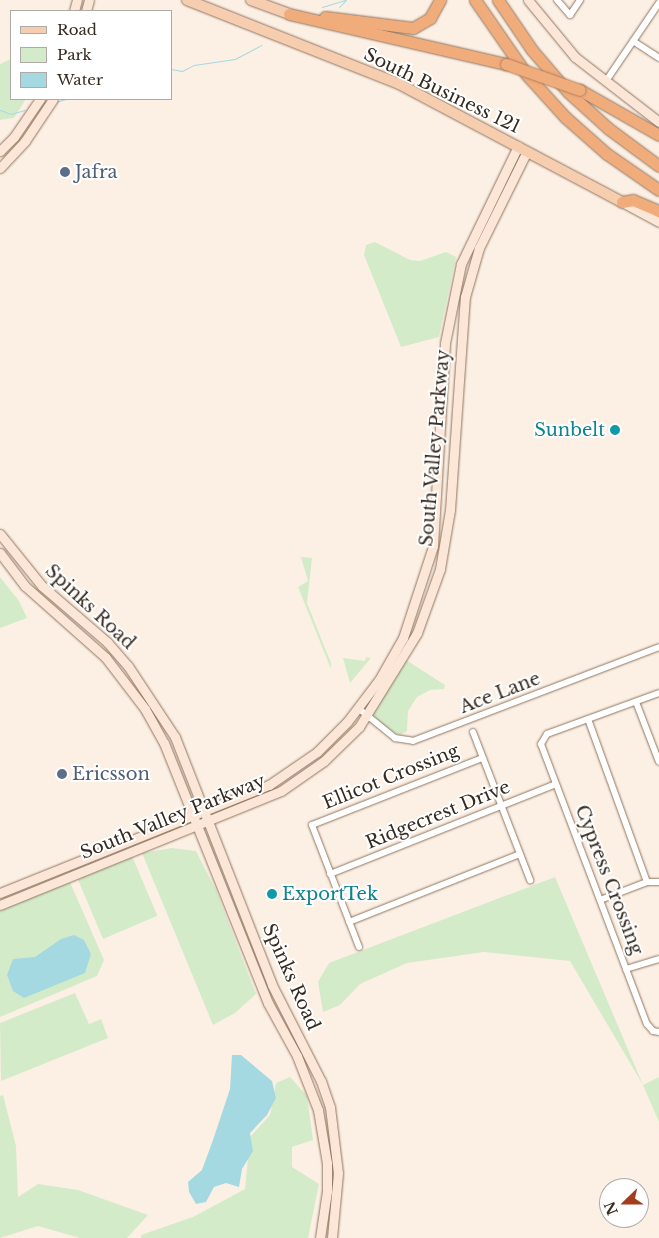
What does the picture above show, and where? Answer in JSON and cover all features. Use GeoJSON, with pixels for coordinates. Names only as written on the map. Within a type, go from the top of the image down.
{"type":"FeatureCollection","features":[{"type":"Feature","properties":{"kind":"highway"},"geometry":{"type":"LineString","coordinates":[[289,14],[403,29],[422,25],[430,18],[440,0]]}},
{"type":"Feature","properties":{"kind":"highway"},"geometry":{"type":"LineString","coordinates":[[475,0],[527,75],[565,117],[607,154],[659,190]]}},
{"type":"Feature","properties":{"kind":"highway"},"geometry":{"type":"LineString","coordinates":[[498,0],[532,50],[568,92],[609,129],[659,166]]}},
{"type":"Feature","properties":{"kind":"highway"},"geometry":{"type":"LineString","coordinates":[[289,14],[506,64],[580,90],[609,104],[659,135]]}},
{"type":"Feature","properties":{"kind":"highway"},"geometry":{"type":"LineString","coordinates":[[622,202],[632,200],[659,211]]}},
{"type":"Feature","properties":{"kind":"main road","name":"South Business 121"},"geometry":{"type":"LineString","coordinates":[[187,0],[399,84],[622,202]]}},
{"type":"Feature","properties":{"kind":"main road"},"geometry":{"type":"LineString","coordinates":[[251,0],[289,14]]}},
{"type":"Feature","properties":{"kind":"main road"},"geometry":{"type":"LineString","coordinates":[[528,0],[575,57],[659,122]]}},
{"type":"Feature","properties":{"kind":"main road"},"geometry":{"type":"LineString","coordinates":[[0,151],[39,100]]}},
{"type":"Feature","properties":{"kind":"main road"},"geometry":{"type":"LineString","coordinates":[[41,119],[38,113],[45,100]]}},
{"type":"Feature","properties":{"kind":"main road"},"geometry":{"type":"LineString","coordinates":[[0,168],[41,119],[51,100]]}},
{"type":"Feature","properties":{"kind":"main road","name":"South Valley Parkway"},"geometry":{"type":"LineString","coordinates":[[0,893],[69,864],[255,792],[286,774],[317,752],[358,708],[379,680],[403,638],[422,588],[433,546],[438,509],[445,343],[461,264],[518,146]]}},
{"type":"Feature","properties":{"kind":"main road","name":"South Valley Parkway"},"geometry":{"type":"LineString","coordinates":[[0,905],[260,802],[302,777],[345,742],[366,716],[404,657],[433,591],[450,510],[464,297],[476,257],[527,151]]}},
{"type":"Feature","properties":{"kind":"main road"},"geometry":{"type":"LineString","coordinates":[[622,202],[659,222]]}},
{"type":"Feature","properties":{"kind":"main road"},"geometry":{"type":"LineString","coordinates":[[445,343],[460,345]]}},
{"type":"Feature","properties":{"kind":"main road","name":"Spinks Road"},"geometry":{"type":"LineString","coordinates":[[1,537],[42,586],[107,642],[144,687],[175,737],[210,821],[260,952],[330,1107],[338,1173],[332,1238]]}},
{"type":"Feature","properties":{"kind":"main road","name":"Spinks Road"},"geometry":{"type":"LineString","coordinates":[[0,553],[26,586],[106,658],[146,709],[177,771],[268,1004],[297,1056],[318,1110],[327,1163],[327,1191],[320,1238]]}},
{"type":"Feature","properties":{"kind":"main road"},"geometry":{"type":"LineString","coordinates":[[422,588],[433,591]]}},
{"type":"Feature","properties":{"kind":"main road"},"geometry":{"type":"LineString","coordinates":[[64,621],[72,612]]}},
{"type":"Feature","properties":{"kind":"main road"},"geometry":{"type":"LineString","coordinates":[[69,864],[73,875]]}},
{"type":"Feature","properties":{"kind":"main road"},"geometry":{"type":"LineString","coordinates":[[249,956],[260,952]]}},
{"type":"Feature","properties":{"kind":"street"},"geometry":{"type":"LineString","coordinates":[[557,0],[570,15],[580,0]]}},
{"type":"Feature","properties":{"kind":"street"},"geometry":{"type":"LineString","coordinates":[[606,81],[659,5]]}},
{"type":"Feature","properties":{"kind":"street"},"geometry":{"type":"LineString","coordinates":[[633,41],[659,58]]}},
{"type":"Feature","properties":{"kind":"street","name":"Ace Lane"},"geometry":{"type":"LineString","coordinates":[[358,708],[395,738],[413,741],[659,647]]}},
{"type":"Feature","properties":{"kind":"street"},"geometry":{"type":"LineString","coordinates":[[647,882],[588,719],[659,693]]}},
{"type":"Feature","properties":{"kind":"street"},"geometry":{"type":"LineString","coordinates":[[636,702],[659,762]]}},
{"type":"Feature","properties":{"kind":"street","name":"Cypress Crossing"},"geometry":{"type":"LineString","coordinates":[[588,719],[542,738],[541,744],[626,969],[656,1032]]}},
{"type":"Feature","properties":{"kind":"street"},"geometry":{"type":"LineString","coordinates":[[473,732],[530,880]]}},
{"type":"Feature","properties":{"kind":"street","name":"Ellicot Crossing"},"geometry":{"type":"LineString","coordinates":[[330,874],[312,825],[482,758]]}},
{"type":"Feature","properties":{"kind":"street","name":"Ridgecrest Drive"},"geometry":{"type":"LineString","coordinates":[[330,874],[556,784]]}},
{"type":"Feature","properties":{"kind":"street"},"geometry":{"type":"LineString","coordinates":[[349,922],[520,854]]}},
{"type":"Feature","properties":{"kind":"street"},"geometry":{"type":"LineString","coordinates":[[330,874],[359,947]]}},
{"type":"Feature","properties":{"kind":"street"},"geometry":{"type":"LineString","coordinates":[[600,900],[647,882],[659,882]]}},
{"type":"Feature","properties":{"kind":"street"},"geometry":{"type":"LineString","coordinates":[[626,969],[659,959]]}},
{"type":"Feature","properties":{"kind":"green space"},"geometry":{"type":"Polygon","coordinates":[[[10,59],[10,100],[25,100],[14,118],[0,120],[0,64],[10,59]]]}},
{"type":"Feature","properties":{"kind":"green space"},"geometry":{"type":"Polygon","coordinates":[[[375,242],[410,260],[420,261],[446,252],[456,257],[439,337],[401,347],[364,255],[366,245],[375,242]]]}},
{"type":"Feature","properties":{"kind":"green space"},"geometry":{"type":"Polygon","coordinates":[[[301,557],[312,558],[307,603],[331,663],[331,669],[298,587],[308,581],[301,557]]]}},
{"type":"Feature","properties":{"kind":"green space"},"geometry":{"type":"Polygon","coordinates":[[[0,577],[19,601],[27,618],[0,628],[0,577]]]}},
{"type":"Feature","properties":{"kind":"green space"},"geometry":{"type":"Polygon","coordinates":[[[366,657],[371,658],[350,683],[343,658],[365,661],[366,657]]]}},
{"type":"Feature","properties":{"kind":"green space"},"geometry":{"type":"Polygon","coordinates":[[[406,660],[445,685],[444,689],[430,690],[417,697],[408,711],[407,731],[400,735],[388,730],[372,714],[406,660]]]}},
{"type":"Feature","properties":{"kind":"green space"},"geometry":{"type":"Polygon","coordinates":[[[172,848],[196,851],[216,890],[256,994],[235,1013],[213,1025],[142,853],[172,848]]]}},
{"type":"Feature","properties":{"kind":"green space"},"geometry":{"type":"Polygon","coordinates":[[[132,856],[157,916],[103,939],[78,879],[132,856]]]}},
{"type":"Feature","properties":{"kind":"green space"},"geometry":{"type":"Polygon","coordinates":[[[555,877],[643,1085],[570,961],[484,952],[407,963],[360,984],[340,1005],[323,1012],[318,982],[329,963],[555,877]]]}},
{"type":"Feature","properties":{"kind":"green space"},"geometry":{"type":"Polygon","coordinates":[[[69,880],[104,960],[97,976],[0,1017],[0,908],[69,880]]]}},
{"type":"Feature","properties":{"kind":"green space"},"geometry":{"type":"Polygon","coordinates":[[[75,993],[89,1024],[101,1019],[108,1038],[1,1081],[0,1023],[75,993]]]}},
{"type":"Feature","properties":{"kind":"green space"},"geometry":{"type":"Polygon","coordinates":[[[290,1077],[307,1096],[313,1140],[292,1147],[292,1167],[319,1184],[308,1238],[141,1238],[141,1235],[193,1217],[245,1189],[250,1137],[270,1115],[276,1083],[290,1077]]]}},
{"type":"Feature","properties":{"kind":"green space"},"geometry":{"type":"Polygon","coordinates":[[[659,1077],[659,1122],[643,1085],[659,1077]]]}},
{"type":"Feature","properties":{"kind":"green space"},"geometry":{"type":"Polygon","coordinates":[[[3,1095],[16,1146],[18,1197],[38,1184],[78,1190],[148,1215],[127,1238],[80,1238],[38,1226],[0,1238],[0,1096],[3,1095]]]}},
{"type":"Feature","properties":{"kind":"water"},"geometry":{"type":"Polygon","coordinates":[[[74,935],[84,940],[91,954],[85,973],[24,998],[13,991],[7,975],[13,959],[35,957],[61,939],[74,935]]]}},
{"type":"Feature","properties":{"kind":"water"},"geometry":{"type":"Polygon","coordinates":[[[232,1055],[241,1055],[272,1081],[276,1098],[267,1115],[250,1133],[253,1151],[242,1169],[239,1187],[226,1183],[214,1187],[206,1202],[196,1204],[189,1192],[188,1182],[202,1170],[213,1140],[230,1089],[232,1055]]]}},
{"type":"Feature","properties":{"kind":"waterway"},"geometry":{"type":"LineString","coordinates":[[322,7],[345,0]]}},
{"type":"Feature","properties":{"kind":"waterway"},"geometry":{"type":"LineString","coordinates":[[339,7],[346,0]]}},
{"type":"Feature","properties":{"kind":"waterway"},"geometry":{"type":"LineString","coordinates":[[172,69],[182,71],[194,65],[235,59],[261,45]]}},
{"type":"Feature","properties":{"kind":"waterway"},"geometry":{"type":"LineString","coordinates":[[56,102],[63,100]]}},
{"type":"Feature","properties":{"kind":"waterway"},"geometry":{"type":"LineString","coordinates":[[0,110],[11,114],[24,110]]}},
{"type":"Feature","properties":{"kind":"place","name":"Jafra"},"geometry":{"type":"Point","coordinates":[65,172]}},
{"type":"Feature","properties":{"kind":"place","name":"Sunbelt"},"geometry":{"type":"Point","coordinates":[615,430]}},
{"type":"Feature","properties":{"kind":"place","name":"Ericsson"},"geometry":{"type":"Point","coordinates":[62,774]}},
{"type":"Feature","properties":{"kind":"place","name":"ExportTek"},"geometry":{"type":"Point","coordinates":[272,894]}}]}
